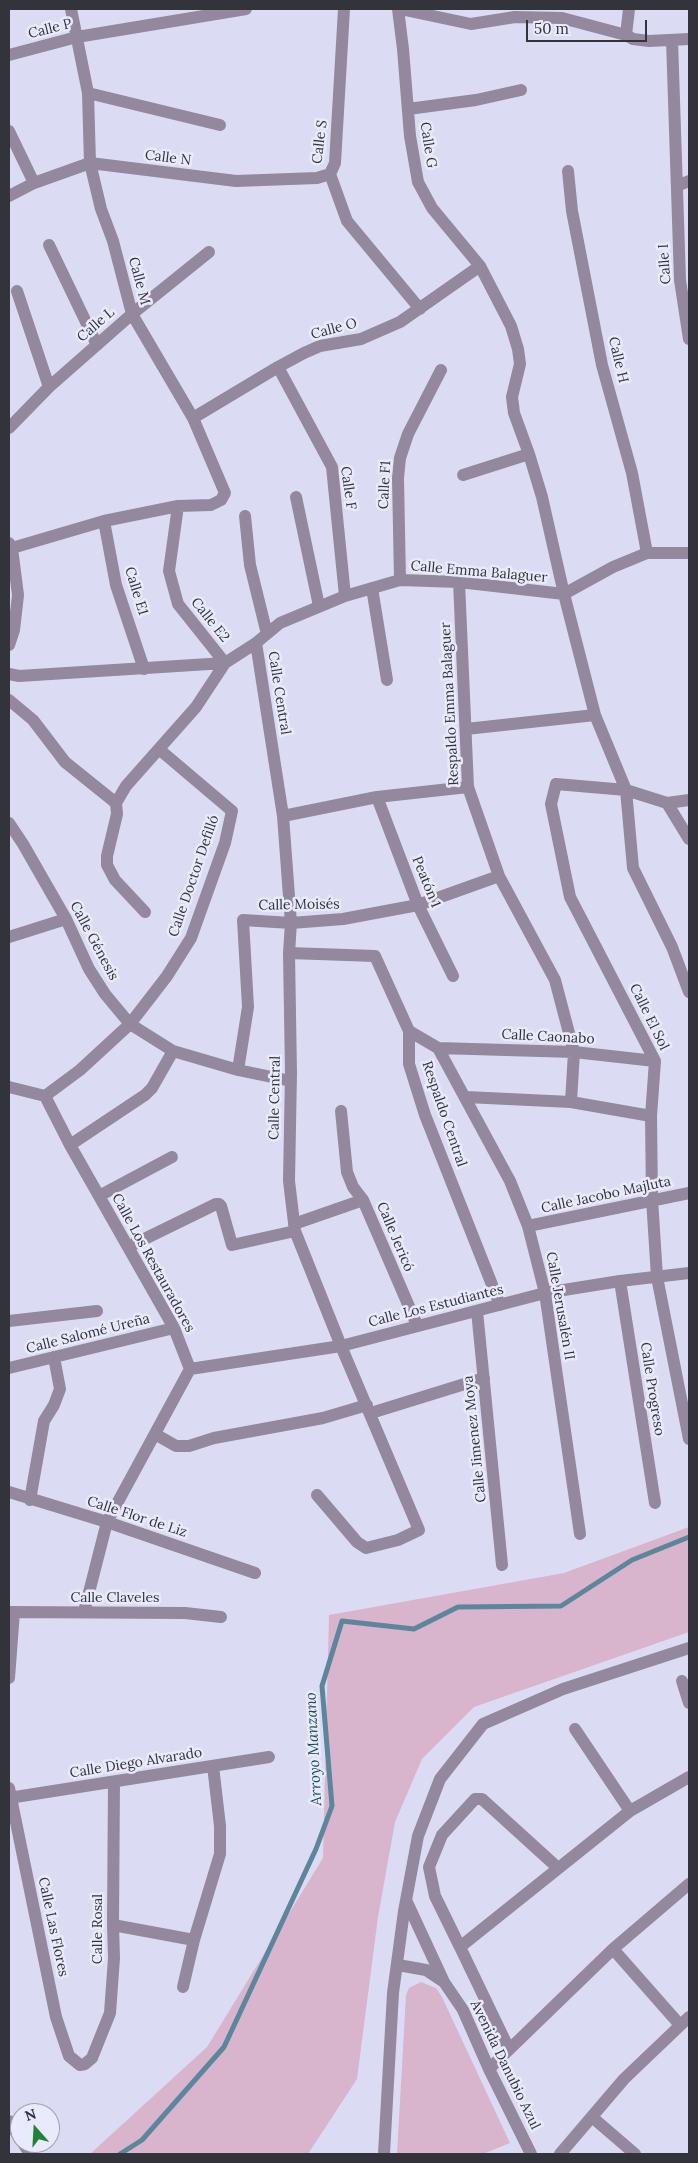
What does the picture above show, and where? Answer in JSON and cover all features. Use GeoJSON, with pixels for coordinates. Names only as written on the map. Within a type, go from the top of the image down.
{"type":"FeatureCollection","features":[{"type":"Feature","properties":{"kind":"street","name":"Calle M"},"geometry":{"type":"LineString","coordinates":[[71,9],[88,93],[90,163],[101,209],[113,241],[132,314],[193,418],[225,493],[221,500],[212,504],[178,506]]}},
{"type":"Feature","properties":{"kind":"street","name":"Calle P"},"geometry":{"type":"LineString","coordinates":[[9,55],[78,37],[246,9]]}},
{"type":"Feature","properties":{"kind":"street","name":"Calle S"},"geometry":{"type":"LineString","coordinates":[[344,9],[335,163],[330,174],[347,221],[420,309]]}},
{"type":"Feature","properties":{"kind":"street"},"geometry":{"type":"LineString","coordinates":[[399,9],[471,24],[515,17],[562,18],[626,35],[633,39],[649,41],[689,39]]}},
{"type":"Feature","properties":{"kind":"street","name":"Calle G"},"geometry":{"type":"LineString","coordinates":[[399,9],[410,136],[418,182],[432,208],[480,266],[501,302],[511,326],[518,349],[520,364],[512,397],[514,413],[530,454],[542,497],[564,594],[595,715],[626,790],[633,868],[672,947],[689,992]]}},
{"type":"Feature","properties":{"kind":"street"},"geometry":{"type":"LineString","coordinates":[[626,35],[629,9]]}},
{"type":"Feature","properties":{"kind":"street","name":"Calle I"},"geometry":{"type":"LineString","coordinates":[[672,40],[676,186],[689,339]]}},
{"type":"Feature","properties":{"kind":"street"},"geometry":{"type":"LineString","coordinates":[[408,110],[476,100],[521,90]]}},
{"type":"Feature","properties":{"kind":"street"},"geometry":{"type":"LineString","coordinates":[[88,93],[220,126]]}},
{"type":"Feature","properties":{"kind":"street"},"geometry":{"type":"LineString","coordinates":[[9,131],[34,183]]}},
{"type":"Feature","properties":{"kind":"street","name":"Calle N"},"geometry":{"type":"LineString","coordinates":[[9,196],[34,183],[90,163],[236,181],[318,178],[330,174]]}},
{"type":"Feature","properties":{"kind":"street","name":"Calle H"},"geometry":{"type":"LineString","coordinates":[[568,171],[572,211],[602,365],[632,473],[647,553]]}},
{"type":"Feature","properties":{"kind":"street"},"geometry":{"type":"LineString","coordinates":[[676,186],[689,181]]}},
{"type":"Feature","properties":{"kind":"street"},"geometry":{"type":"LineString","coordinates":[[49,245],[97,345]]}},
{"type":"Feature","properties":{"kind":"street","name":"Calle L"},"geometry":{"type":"LineString","coordinates":[[9,428],[49,387],[132,314],[209,252]]}},
{"type":"Feature","properties":{"kind":"street","name":"Calle O"},"geometry":{"type":"LineString","coordinates":[[193,418],[278,366],[320,346],[361,339],[400,322],[480,266]]}},
{"type":"Feature","properties":{"kind":"street"},"geometry":{"type":"LineString","coordinates":[[17,291],[49,387]]}},
{"type":"Feature","properties":{"kind":"street","name":"Calle F"},"geometry":{"type":"LineString","coordinates":[[278,366],[332,467],[345,596]]}},
{"type":"Feature","properties":{"kind":"street","name":"Calle F1"},"geometry":{"type":"LineString","coordinates":[[400,580],[398,478],[400,458],[408,434],[440,370]]}},
{"type":"Feature","properties":{"kind":"street"},"geometry":{"type":"LineString","coordinates":[[463,475],[530,454]]}},
{"type":"Feature","properties":{"kind":"street"},"geometry":{"type":"LineString","coordinates":[[296,497],[319,606]]}},
{"type":"Feature","properties":{"kind":"street"},"geometry":{"type":"LineString","coordinates":[[9,645],[14,630],[18,596],[10,545],[104,521],[178,506]]}},
{"type":"Feature","properties":{"kind":"street","name":"Calle E2"},"geometry":{"type":"LineString","coordinates":[[178,506],[169,571],[178,604],[225,663]]}},
{"type":"Feature","properties":{"kind":"street"},"geometry":{"type":"LineString","coordinates":[[245,516],[250,564],[267,634]]}},
{"type":"Feature","properties":{"kind":"street","name":"Calle E1"},"geometry":{"type":"LineString","coordinates":[[104,521],[116,585],[144,669]]}},
{"type":"Feature","properties":{"kind":"street","name":"Calle Emma Balaguer"},"geometry":{"type":"LineString","coordinates":[[9,674],[19,676],[225,663],[256,643],[280,623],[345,596],[400,580],[459,582],[564,594],[613,567],[647,553],[689,553]]}},
{"type":"Feature","properties":{"kind":"street","name":"Respaldo Emma Balaguer"},"geometry":{"type":"LineString","coordinates":[[459,582],[468,787],[499,876],[555,980],[574,1052],[571,1102]]}},
{"type":"Feature","properties":{"kind":"street"},"geometry":{"type":"LineString","coordinates":[[372,588],[387,680]]}},
{"type":"Feature","properties":{"kind":"street","name":"Calle Central"},"geometry":{"type":"LineString","coordinates":[[256,643],[283,816],[291,923],[289,953],[291,1081],[289,1181],[295,1228],[341,1346],[419,1530],[398,1540],[366,1548],[358,1542],[316,1495]]}},
{"type":"Feature","properties":{"kind":"street"},"geometry":{"type":"LineString","coordinates":[[145,912],[115,880],[107,865],[107,856],[117,814],[116,803],[126,786],[160,750],[196,707],[225,663]]}},
{"type":"Feature","properties":{"kind":"street"},"geometry":{"type":"LineString","coordinates":[[9,700],[33,720],[65,762],[116,803]]}},
{"type":"Feature","properties":{"kind":"street"},"geometry":{"type":"LineString","coordinates":[[466,729],[595,715]]}},
{"type":"Feature","properties":{"kind":"street","name":"Calle Doctor Defilló"},"geometry":{"type":"LineString","coordinates":[[45,1096],[80,1070],[130,1024],[167,976],[191,938],[225,843],[232,811],[160,750]]}},
{"type":"Feature","properties":{"kind":"street","name":"Calle El Sol"},"geometry":{"type":"LineString","coordinates":[[689,800],[667,803],[626,790],[556,784],[550,804],[570,897],[655,1060],[651,1116],[652,1199],[657,1277],[689,1439]]}},
{"type":"Feature","properties":{"kind":"street"},"geometry":{"type":"LineString","coordinates":[[283,816],[377,797],[468,787]]}},
{"type":"Feature","properties":{"kind":"street","name":"Peatón 1"},"geometry":{"type":"LineString","coordinates":[[377,797],[418,905],[453,976]]}},
{"type":"Feature","properties":{"kind":"street"},"geometry":{"type":"LineString","coordinates":[[667,803],[689,839]]}},
{"type":"Feature","properties":{"kind":"street","name":"Calle Génesis"},"geometry":{"type":"LineString","coordinates":[[9,823],[66,919],[89,968],[104,994],[130,1024],[173,1051],[238,1070],[291,1081]]}},
{"type":"Feature","properties":{"kind":"street","name":"Calle Moisés"},"geometry":{"type":"LineString","coordinates":[[238,1070],[248,1007],[243,920],[291,923],[343,919],[418,905],[499,876]]}},
{"type":"Feature","properties":{"kind":"street"},"geometry":{"type":"LineString","coordinates":[[9,937],[66,919]]}},
{"type":"Feature","properties":{"kind":"street","name":"Respaldo Central"},"geometry":{"type":"LineString","coordinates":[[289,953],[375,956],[408,1031],[409,1064],[425,1115],[500,1305]]}},
{"type":"Feature","properties":{"kind":"street"},"geometry":{"type":"LineString","coordinates":[[408,1031],[438,1048]]}},
{"type":"Feature","properties":{"kind":"street","name":"Calle Caonabo"},"geometry":{"type":"LineString","coordinates":[[438,1048],[574,1052],[655,1060]]}},
{"type":"Feature","properties":{"kind":"street","name":"Calle Jerusalén II"},"geometry":{"type":"LineString","coordinates":[[438,1048],[510,1181],[528,1226],[545,1293],[580,1534]]}},
{"type":"Feature","properties":{"kind":"street"},"geometry":{"type":"LineString","coordinates":[[70,1145],[145,1095],[152,1088],[173,1051]]}},
{"type":"Feature","properties":{"kind":"street"},"geometry":{"type":"LineString","coordinates":[[9,1087],[45,1096]]}},
{"type":"Feature","properties":{"kind":"street","name":"Calle Los Restauradores"},"geometry":{"type":"LineString","coordinates":[[45,1096],[70,1145],[174,1328],[190,1369]]}},
{"type":"Feature","properties":{"kind":"street"},"geometry":{"type":"LineString","coordinates":[[466,1097],[571,1102],[651,1116]]}},
{"type":"Feature","properties":{"kind":"street"},"geometry":{"type":"LineString","coordinates":[[341,1111],[346,1172],[353,1187],[363,1200]]}},
{"type":"Feature","properties":{"kind":"street"},"geometry":{"type":"LineString","coordinates":[[99,1196],[172,1157]]}},
{"type":"Feature","properties":{"kind":"street","name":"Calle Jacobo Majluta"},"geometry":{"type":"LineString","coordinates":[[528,1226],[652,1199],[689,1193]]}},
{"type":"Feature","properties":{"kind":"street","name":"Calle Jericó"},"geometry":{"type":"LineString","coordinates":[[128,1247],[216,1204],[220,1206],[232,1245],[295,1228],[363,1200],[417,1325]]}},
{"type":"Feature","properties":{"kind":"street","name":"Calle Los Estudiantes"},"geometry":{"type":"LineString","coordinates":[[190,1369],[341,1346],[545,1293],[620,1281],[689,1273]]}},
{"type":"Feature","properties":{"kind":"street","name":"Calle Progreso"},"geometry":{"type":"LineString","coordinates":[[620,1281],[655,1503]]}},
{"type":"Feature","properties":{"kind":"street"},"geometry":{"type":"LineString","coordinates":[[9,1322],[97,1311]]}},
{"type":"Feature","properties":{"kind":"street","name":"Calle Jimenez Moya"},"geometry":{"type":"LineString","coordinates":[[477,1311],[502,1566]]}},
{"type":"Feature","properties":{"kind":"street","name":"Calle Salomé Ureña"},"geometry":{"type":"LineString","coordinates":[[9,1368],[174,1328]]}},
{"type":"Feature","properties":{"kind":"street"},"geometry":{"type":"LineString","coordinates":[[30,1500],[44,1421],[54,1405],[60,1389],[54,1357]]}},
{"type":"Feature","properties":{"kind":"street"},"geometry":{"type":"LineString","coordinates":[[84,1612],[107,1522],[129,1478],[190,1369]]}},
{"type":"Feature","properties":{"kind":"street"},"geometry":{"type":"LineString","coordinates":[[155,1434],[176,1446],[189,1446],[214,1438],[369,1409],[484,1378]]}},
{"type":"Feature","properties":{"kind":"street","name":"Calle Flor de Liz"},"geometry":{"type":"LineString","coordinates":[[9,1492],[30,1500],[107,1522],[254,1573]]}},
{"type":"Feature","properties":{"kind":"street"},"geometry":{"type":"LineString","coordinates":[[9,1678],[11,1612]]}},
{"type":"Feature","properties":{"kind":"street","name":"Calle Claveles"},"geometry":{"type":"LineString","coordinates":[[11,1612],[185,1613],[220,1617]]}},
{"type":"Feature","properties":{"kind":"street"},"geometry":{"type":"LineString","coordinates":[[384,2154],[392,2003],[406,1900],[418,1836],[440,1779],[483,1724],[563,1689],[689,1648]]}},
{"type":"Feature","properties":{"kind":"street"},"geometry":{"type":"LineString","coordinates":[[682,1682],[689,1703]]}},
{"type":"Feature","properties":{"kind":"street"},"geometry":{"type":"LineString","coordinates":[[575,1728],[630,1811]]}},
{"type":"Feature","properties":{"kind":"street","name":"Calle Diego Alvarado"},"geometry":{"type":"LineString","coordinates":[[10,1795],[114,1782],[269,1757]]}},
{"type":"Feature","properties":{"kind":"street"},"geometry":{"type":"LineString","coordinates":[[183,1987],[194,1940],[220,1854],[220,1826],[213,1766]]}},
{"type":"Feature","properties":{"kind":"street"},"geometry":{"type":"LineString","coordinates":[[460,1947],[630,1811],[689,1777]]}},
{"type":"Feature","properties":{"kind":"street","name":"Calle Rosal"},"geometry":{"type":"LineString","coordinates":[[80,2065],[85,2064],[92,2058],[110,2013],[114,1958],[114,1782]]}},
{"type":"Feature","properties":{"kind":"street","name":"Calle Las Flores"},"geometry":{"type":"LineString","coordinates":[[10,1795],[56,2018],[69,2056],[80,2065]]}},
{"type":"Feature","properties":{"kind":"street"},"geometry":{"type":"LineString","coordinates":[[509,2049],[435,1896],[429,1867],[442,1835],[475,1799],[482,1800],[558,1868]]}},
{"type":"Feature","properties":{"kind":"street"},"geometry":{"type":"LineString","coordinates":[[489,2069],[613,1949],[689,1884]]}},
{"type":"Feature","properties":{"kind":"street"},"geometry":{"type":"LineString","coordinates":[[406,1900],[444,1982]]}},
{"type":"Feature","properties":{"kind":"street"},"geometry":{"type":"LineString","coordinates":[[113,1925],[194,1940]]}},
{"type":"Feature","properties":{"kind":"street"},"geometry":{"type":"LineString","coordinates":[[560,2154],[624,2079],[685,2021],[613,1949]]}},
{"type":"Feature","properties":{"kind":"street","name":"Avenida Danubio Azul"},"geometry":{"type":"LineString","coordinates":[[398,1964],[426,1970],[444,1982],[463,2010],[489,2069],[531,2154]]}},
{"type":"Feature","properties":{"kind":"street"},"geometry":{"type":"LineString","coordinates":[[592,2117],[635,2154]]}},
{"type":"Feature","properties":{"kind":"shaded area"},"geometry":{"type":"Polygon","coordinates":[[[689,1527],[689,1632],[474,1707],[422,1759],[395,1822],[378,1917],[357,2079],[308,2154],[90,2154],[207,2047],[323,1858],[329,1615],[564,1573],[689,1527]]]}},
{"type":"Feature","properties":{"kind":"shaded area"},"geometry":{"type":"Polygon","coordinates":[[[421,1982],[436,1988],[442,1997],[510,2143],[483,2154],[397,2154],[406,1995],[409,1988],[421,1982]]]}},
{"type":"Feature","properties":{"kind":"waterway","name":"Arroyo Manzano"},"geometry":{"type":"LineString","coordinates":[[120,2154],[142,2140],[224,2047],[316,1849],[332,1806],[322,1686],[342,1621],[414,1629],[458,1607],[561,1606],[632,1560],[689,1537]]}}]}
